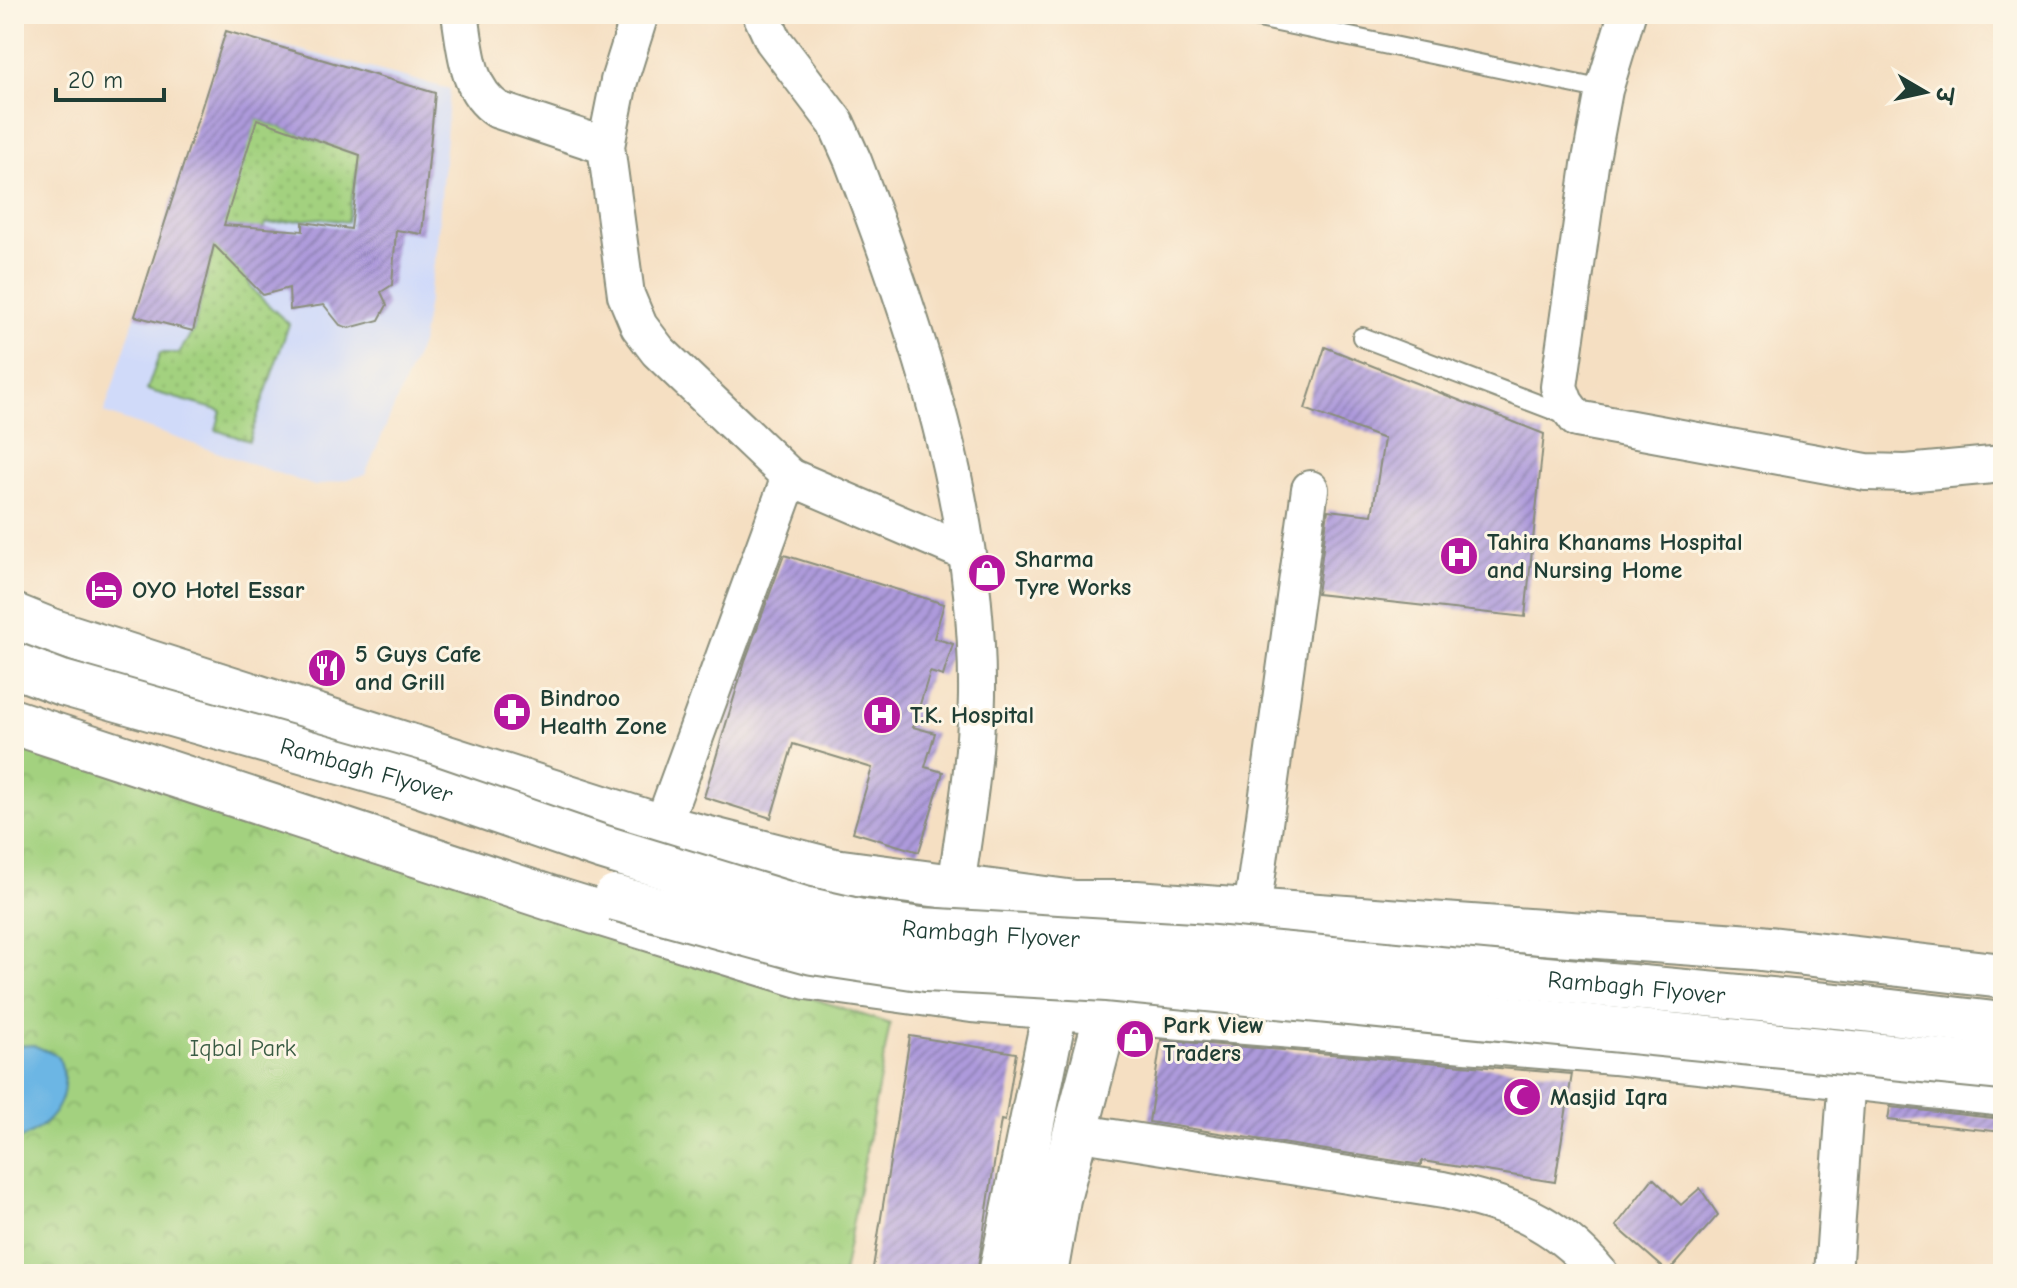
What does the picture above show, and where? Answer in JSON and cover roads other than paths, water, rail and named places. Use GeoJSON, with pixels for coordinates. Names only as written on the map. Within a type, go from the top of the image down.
{"type":"FeatureCollection","features":[{"type":"Feature","properties":{"kind":"main road"},"geometry":{"type":"LineString","coordinates":[[14,616],[51,631],[662,827],[834,871],[1075,903],[1136,903],[1752,947],[2003,976]]}},
{"type":"Feature","properties":{"kind":"main road","name":"Rambagh Flyover"},"geometry":{"type":"LineString","coordinates":[[14,665],[62,683],[418,784],[601,847],[804,909],[857,921],[921,930],[1192,946],[1847,1007],[2003,1025]]}},
{"type":"Feature","properties":{"kind":"main road","name":"Rambagh Flyover"},"geometry":{"type":"LineString","coordinates":[[14,710],[441,840],[615,898],[749,938],[813,952],[926,969],[1107,979],[2003,1068]]}},
{"type":"Feature","properties":{"kind":"main road"},"geometry":{"type":"LineString","coordinates":[[14,722],[550,898],[807,977],[972,1000],[1598,1050],[2003,1094]]}},
{"type":"Feature","properties":{"kind":"main road"},"geometry":{"type":"LineString","coordinates":[[1001,1274],[1057,1007],[1075,903]]}},
{"type":"Feature","properties":{"kind":"main road"},"geometry":{"type":"LineString","coordinates":[[1045,1274],[1075,1132],[1136,903]]}},
{"type":"Feature","properties":{"kind":"street"},"geometry":{"type":"LineString","coordinates":[[460,14],[473,84],[485,101],[498,110],[606,146]]}},
{"type":"Feature","properties":{"kind":"street"},"geometry":{"type":"LineString","coordinates":[[640,14],[619,81],[606,146],[618,256],[626,295],[639,326],[658,351],[790,477],[965,552]]}},
{"type":"Feature","properties":{"kind":"street"},"geometry":{"type":"LineString","coordinates":[[761,14],[773,40],[836,123],[869,204],[943,427],[956,480],[977,694],[973,765],[956,887]]}},
{"type":"Feature","properties":{"kind":"street"},"geometry":{"type":"LineString","coordinates":[[1627,14],[1604,90],[1590,165],[1559,387],[1565,403],[1577,419],[1866,472],[1906,473],[2003,464]]}},
{"type":"Feature","properties":{"kind":"street"},"geometry":{"type":"LineString","coordinates":[[662,827],[790,477]]}},
{"type":"Feature","properties":{"kind":"street"},"geometry":{"type":"LineString","coordinates":[[1252,911],[1310,489]]}},
{"type":"Feature","properties":{"kind":"street"},"geometry":{"type":"LineString","coordinates":[[1833,1274],[1847,1076]]}},
{"type":"Feature","properties":{"kind":"street"},"geometry":{"type":"LineString","coordinates":[[1075,1132],[1443,1190],[1498,1202],[1545,1223],[1581,1252],[1600,1274]]}},
{"type":"Feature","properties":{"kind":"lane"},"geometry":{"type":"LineString","coordinates":[[1254,17],[1604,90]]}},
{"type":"Feature","properties":{"kind":"lane"},"geometry":{"type":"LineString","coordinates":[[1362,337],[1577,419]]}},
{"type":"Feature","properties":{"kind":"water"},"geometry":{"type":"Polygon","coordinates":[[[33,1045],[58,1056],[63,1071],[62,1097],[49,1119],[14,1142],[14,1046],[33,1045]]]}},
{"type":"Feature","properties":{"kind":"place","name":"Tahira Khanams Hospital and Nursing Home"},"geometry":{"type":"Point","coordinates":[1459,556]}},
{"type":"Feature","properties":{"kind":"place","name":"Sharma Tyre Works"},"geometry":{"type":"Point","coordinates":[987,573]}},
{"type":"Feature","properties":{"kind":"place","name":"OYO Hotel Essar"},"geometry":{"type":"Point","coordinates":[104,590]}},
{"type":"Feature","properties":{"kind":"place","name":"5 Guys Cafe and Grill"},"geometry":{"type":"Point","coordinates":[327,668]}},
{"type":"Feature","properties":{"kind":"place","name":"Bindroo Health Zone"},"geometry":{"type":"Point","coordinates":[512,712]}},
{"type":"Feature","properties":{"kind":"place","name":"T.K. Hospital"},"geometry":{"type":"Point","coordinates":[882,715]}},
{"type":"Feature","properties":{"kind":"place","name":"Park View Traders"},"geometry":{"type":"Point","coordinates":[1135,1039]}},
{"type":"Feature","properties":{"kind":"place","name":"Masjid Iqra"},"geometry":{"type":"Point","coordinates":[1522,1097]}},
{"type":"Feature","properties":{"kind":"park label","name":"Iqbal Park"},"geometry":{"type":"Point","coordinates":[243,1048]}}]}
